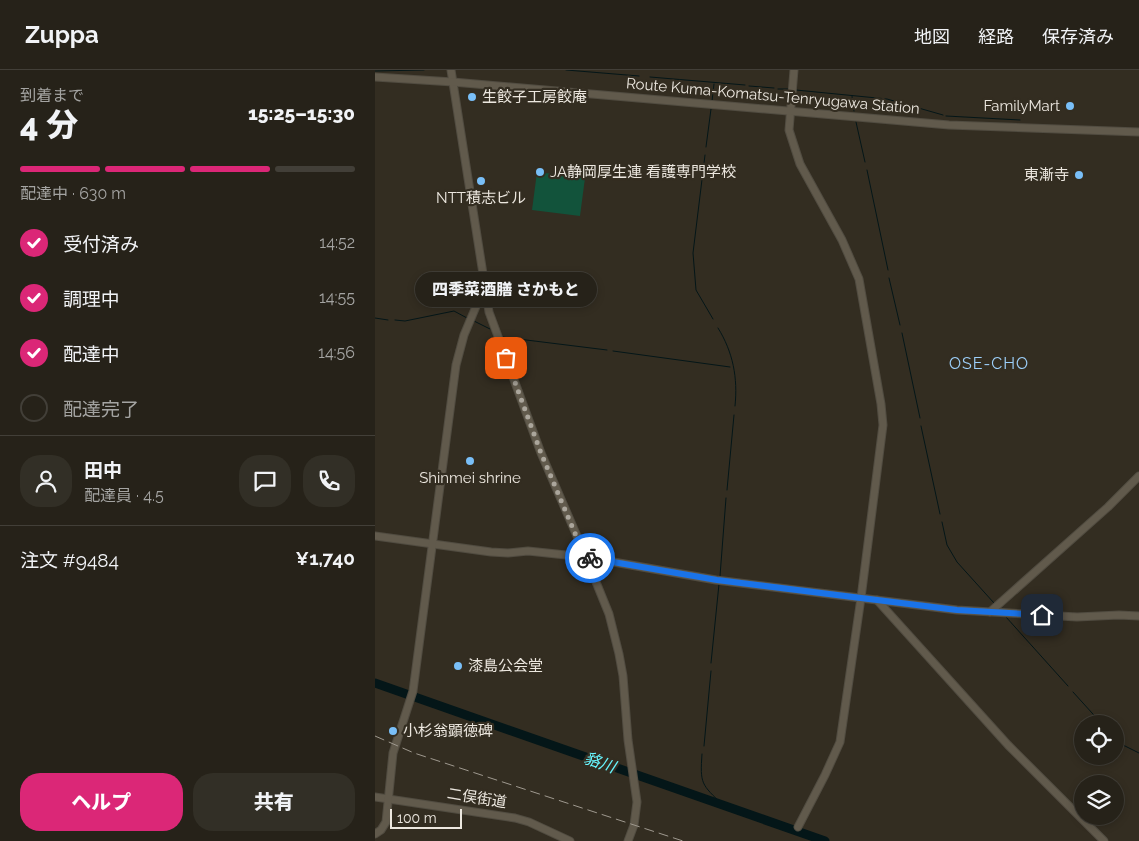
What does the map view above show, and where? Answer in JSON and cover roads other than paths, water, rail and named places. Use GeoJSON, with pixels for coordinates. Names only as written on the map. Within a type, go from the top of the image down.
{"type":"FeatureCollection","features":[{"type":"Feature","properties":{"kind":"street"},"geometry":{"type":"LineString","coordinates":[[451,70],[485,293],[494,326],[541,453],[609,614],[619,654],[623,676],[627,738],[636,812],[628,841]]}},
{"type":"Feature","properties":{"kind":"street"},"geometry":{"type":"LineString","coordinates":[[794,70],[789,130],[800,164],[842,240],[859,279],[881,404],[882,430],[861,598],[840,742],[825,776],[798,827]]}},
{"type":"Feature","properties":{"kind":"street","name":"Route Kuma-Komatsu-Tenryugawa Station"},"geometry":{"type":"LineString","coordinates":[[375,77],[453,82],[949,125],[1139,132]]}},
{"type":"Feature","properties":{"kind":"street"},"geometry":{"type":"LineString","coordinates":[[375,834],[381,830],[386,822],[393,753],[413,691],[456,365],[464,335],[480,297],[485,293]]}},
{"type":"Feature","properties":{"kind":"street"},"geometry":{"type":"LineString","coordinates":[[990,612],[1108,507],[1139,476]]}},
{"type":"Feature","properties":{"kind":"street"},"geometry":{"type":"LineString","coordinates":[[375,536],[491,552],[528,551],[585,557],[717,580],[990,612],[1077,617],[1119,614],[1139,616]]}},
{"type":"Feature","properties":{"kind":"street"},"geometry":{"type":"LineString","coordinates":[[877,600],[1008,745],[1104,841]]}},
{"type":"Feature","properties":{"kind":"street","name":"二俣街道"},"geometry":{"type":"LineString","coordinates":[[375,797],[515,818],[529,822],[570,841]]}},
{"type":"Feature","properties":{"kind":"waterway"},"geometry":{"type":"LineString","coordinates":[[375,71],[424,70]]}},
{"type":"Feature","properties":{"kind":"waterway"},"geometry":{"type":"LineString","coordinates":[[566,70],[639,76]]}},
{"type":"Feature","properties":{"kind":"waterway"},"geometry":{"type":"LineString","coordinates":[[650,77],[745,85]]}},
{"type":"Feature","properties":{"kind":"waterway"},"geometry":{"type":"LineString","coordinates":[[712,101],[714,84]]}},
{"type":"Feature","properties":{"kind":"waterway"},"geometry":{"type":"LineString","coordinates":[[749,86],[774,88]]}},
{"type":"Feature","properties":{"kind":"waterway"},"geometry":{"type":"LineString","coordinates":[[778,89],[789,89]]}},
{"type":"Feature","properties":{"kind":"waterway"},"geometry":{"type":"LineString","coordinates":[[796,90],[887,99],[943,115]]}},
{"type":"Feature","properties":{"kind":"waterway"},"geometry":{"type":"LineString","coordinates":[[852,96],[854,111]]}},
{"type":"Feature","properties":{"kind":"waterway"},"geometry":{"type":"LineString","coordinates":[[706,147],[711,109]]}},
{"type":"Feature","properties":{"kind":"waterway"},"geometry":{"type":"LineString","coordinates":[[946,116],[1020,120]]}},
{"type":"Feature","properties":{"kind":"waterway"},"geometry":{"type":"LineString","coordinates":[[856,122],[865,162]]}},
{"type":"Feature","properties":{"kind":"waterway"},"geometry":{"type":"LineString","coordinates":[[705,155],[693,253],[696,290],[713,319]]}},
{"type":"Feature","properties":{"kind":"waterway"},"geometry":{"type":"LineString","coordinates":[[867,170],[888,270]]}},
{"type":"Feature","properties":{"kind":"waterway"},"geometry":{"type":"LineString","coordinates":[[889,278],[900,325]]}},
{"type":"Feature","properties":{"kind":"waterway"},"geometry":{"type":"LineString","coordinates":[[395,320],[405,321],[454,311],[467,318]]}},
{"type":"Feature","properties":{"kind":"waterway"},"geometry":{"type":"LineString","coordinates":[[375,318],[388,320]]}},
{"type":"Feature","properties":{"kind":"waterway"},"geometry":{"type":"LineString","coordinates":[[474,321],[490,329]]}},
{"type":"Feature","properties":{"kind":"waterway"},"geometry":{"type":"LineString","coordinates":[[718,328],[731,356],[736,385],[735,406]]}},
{"type":"Feature","properties":{"kind":"waterway"},"geometry":{"type":"LineString","coordinates":[[902,333],[920,418]]}},
{"type":"Feature","properties":{"kind":"waterway"},"geometry":{"type":"LineString","coordinates":[[502,337],[607,350]]}},
{"type":"Feature","properties":{"kind":"waterway"},"geometry":{"type":"LineString","coordinates":[[613,351],[730,367]]}},
{"type":"Feature","properties":{"kind":"waterway"},"geometry":{"type":"LineString","coordinates":[[727,490],[734,415]]}},
{"type":"Feature","properties":{"kind":"waterway"},"geometry":{"type":"LineString","coordinates":[[921,426],[940,514]]}},
{"type":"Feature","properties":{"kind":"waterway"},"geometry":{"type":"LineString","coordinates":[[720,576],[726,498]]}},
{"type":"Feature","properties":{"kind":"waterway"},"geometry":{"type":"LineString","coordinates":[[942,522],[947,545],[957,562],[994,603]]}},
{"type":"Feature","properties":{"kind":"waterway"},"geometry":{"type":"LineString","coordinates":[[711,663],[719,584]]}},
{"type":"Feature","properties":{"kind":"waterway"},"geometry":{"type":"LineString","coordinates":[[1006,617],[1068,686]]}},
{"type":"Feature","properties":{"kind":"waterway"},"geometry":{"type":"LineString","coordinates":[[704,746],[711,671]]}},
{"type":"Feature","properties":{"kind":"waterway","name":"貉川"},"geometry":{"type":"LineString","coordinates":[[375,683],[825,841]]}},
{"type":"Feature","properties":{"kind":"waterway"},"geometry":{"type":"LineString","coordinates":[[1073,692],[1094,715]]}},
{"type":"Feature","properties":{"kind":"waterway"},"geometry":{"type":"LineString","coordinates":[[1124,746],[1139,753]]}},
{"type":"Feature","properties":{"kind":"waterway"},"geometry":{"type":"LineString","coordinates":[[702,754],[701,772],[703,783],[723,805]]}},
{"type":"Feature","properties":{"kind":"railway"},"geometry":{"type":"LineString","coordinates":[[375,736],[414,753],[683,841]]}},
{"type":"Feature","properties":{"kind":"place","name":"生餃子工房餃庵"},"geometry":{"type":"Point","coordinates":[472,97]}},
{"type":"Feature","properties":{"kind":"place","name":"FamilyMart"},"geometry":{"type":"Point","coordinates":[1070,106]}},
{"type":"Feature","properties":{"kind":"place","name":"JA静岡厚生連 看護専門学校"},"geometry":{"type":"Point","coordinates":[540,172]}},
{"type":"Feature","properties":{"kind":"place","name":"東漸寺"},"geometry":{"type":"Point","coordinates":[1079,175]}},
{"type":"Feature","properties":{"kind":"place","name":"NTT積志ビル"},"geometry":{"type":"Point","coordinates":[481,181]}},
{"type":"Feature","properties":{"kind":"place","name":"四季菜酒膳 さかもと"},"geometry":{"type":"Point","coordinates":[506,358]}},
{"type":"Feature","properties":{"kind":"place","name":"Shinmei shrine"},"geometry":{"type":"Point","coordinates":[470,461]}},
{"type":"Feature","properties":{"kind":"place","name":"漆島公会堂"},"geometry":{"type":"Point","coordinates":[458,666]}},
{"type":"Feature","properties":{"kind":"place","name":"小杉翁顕徳碑"},"geometry":{"type":"Point","coordinates":[393,731]}},
{"type":"Feature","properties":{"kind":"district","name":"OSE-CHO"},"geometry":{"type":"Point","coordinates":[989,363]}}]}
